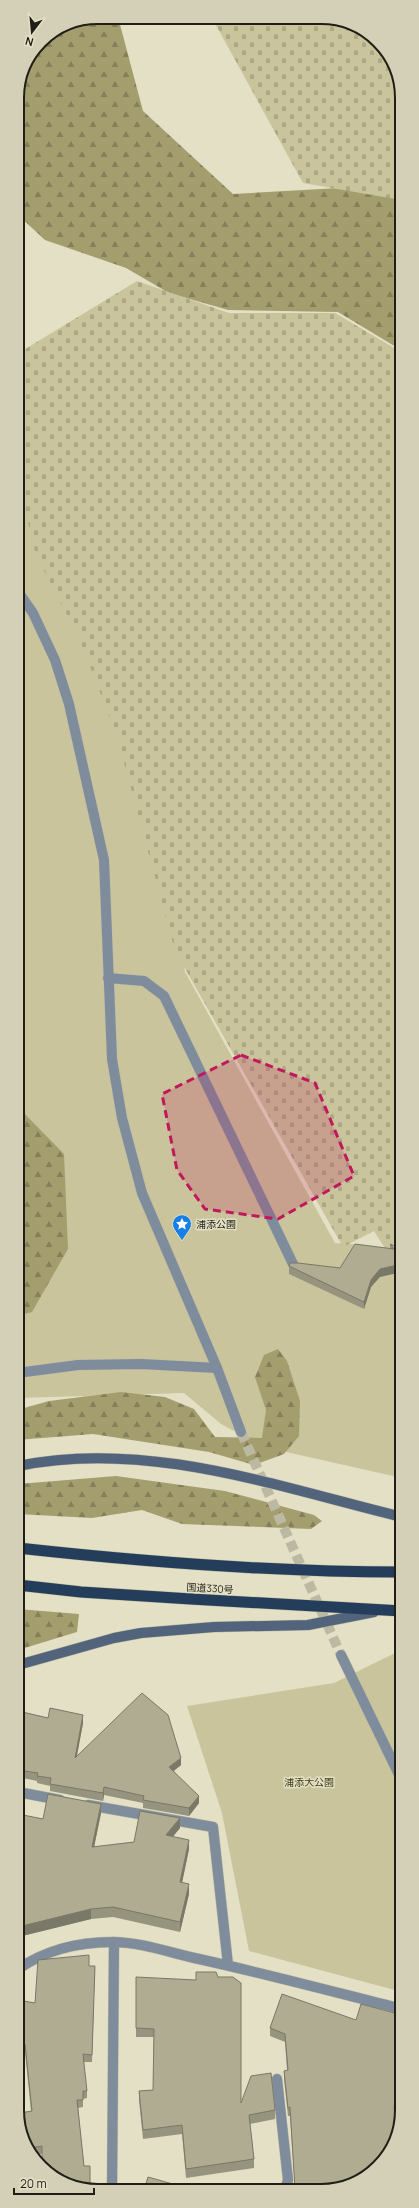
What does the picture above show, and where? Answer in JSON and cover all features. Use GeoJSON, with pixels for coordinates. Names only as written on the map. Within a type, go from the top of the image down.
{"type":"FeatureCollection","features":[{"type":"Feature","properties":{"kind":"highway"},"geometry":{"type":"LineString","coordinates":[[24,1549],[85,1556],[325,1572],[395,1572]]}},
{"type":"Feature","properties":{"kind":"highway","name":"国道330号"},"geometry":{"type":"LineString","coordinates":[[24,1586],[81,1592],[395,1611]]}},
{"type":"Feature","properties":{"kind":"main road"},"geometry":{"type":"LineString","coordinates":[[24,1465],[69,1459],[106,1457],[143,1459],[188,1465],[395,1516]]}},
{"type":"Feature","properties":{"kind":"main road"},"geometry":{"type":"LineString","coordinates":[[24,1663],[114,1638],[141,1633],[214,1627],[308,1625],[382,1610]]}},
{"type":"Feature","properties":{"kind":"street"},"geometry":{"type":"LineString","coordinates":[[24,600],[33,613],[55,660],[69,704],[104,860],[112,1059],[122,1118],[142,1193],[217,1368],[241,1432]]}},
{"type":"Feature","properties":{"kind":"street"},"geometry":{"type":"LineString","coordinates":[[108,978],[144,981],[164,996],[294,1266]]}},
{"type":"Feature","properties":{"kind":"street"},"geometry":{"type":"LineString","coordinates":[[24,1372],[86,1365],[141,1364],[217,1368]]}},
{"type":"Feature","properties":{"kind":"street"},"geometry":{"type":"LineString","coordinates":[[342,1655],[395,1766]]}},
{"type":"Feature","properties":{"kind":"street"},"geometry":{"type":"LineString","coordinates":[[24,1793],[213,1828],[228,1965]]}},
{"type":"Feature","properties":{"kind":"street"},"geometry":{"type":"LineString","coordinates":[[112,2184],[114,1942]]}},
{"type":"Feature","properties":{"kind":"street"},"geometry":{"type":"LineString","coordinates":[[24,1965],[35,1957],[62,1948],[114,1942],[150,1948],[228,1965],[395,2007]]}},
{"type":"Feature","properties":{"kind":"street"},"geometry":{"type":"LineString","coordinates":[[277,2079],[288,2180],[287,2184]]}},
{"type":"Feature","properties":{"kind":"highlighted area"},"geometry":{"type":"Polygon","coordinates":[[[241,1055],[315,1083],[354,1176],[278,1219],[205,1209],[177,1170],[162,1094],[241,1055]]]}},
{"type":"Feature","properties":{"kind":"green space"},"geometry":{"type":"Polygon","coordinates":[[[120,24],[143,111],[233,194],[339,188],[395,125],[395,346],[338,312],[228,310],[169,293],[126,268],[45,240],[24,220],[25,84],[34,61],[40,52],[52,52],[52,40],[65,32],[84,25],[120,24]]]}},
{"type":"Feature","properties":{"kind":"green space"},"geometry":{"type":"Polygon","coordinates":[[[215,24],[335,25],[358,34],[366,39],[380,53],[387,65],[392,79],[395,98],[395,199],[303,183],[215,24]]]}},
{"type":"Feature","properties":{"kind":"green space"},"geometry":{"type":"Polygon","coordinates":[[[137,281],[229,313],[335,313],[395,348],[395,1250],[388,1253],[374,1231],[343,1247],[175,951],[116,733],[78,636],[36,555],[24,507],[24,350],[137,281]]]}},
{"type":"Feature","properties":{"kind":"green space"},"geometry":{"type":"Polygon","coordinates":[[[24,496],[79,589],[176,920],[185,972],[335,1243],[365,1245],[393,1252],[395,1251],[395,1476],[264,1447],[221,1424],[184,1393],[24,1398],[24,496]]]}},
{"type":"Feature","properties":{"kind":"green space"},"geometry":{"type":"Polygon","coordinates":[[[24,1113],[64,1154],[68,1249],[32,1312],[24,1314],[24,1113]]]}},
{"type":"Feature","properties":{"kind":"green space"},"geometry":{"type":"Polygon","coordinates":[[[278,1349],[287,1361],[300,1401],[299,1436],[284,1454],[254,1465],[209,1452],[93,1434],[24,1439],[24,1408],[49,1401],[121,1392],[165,1397],[194,1409],[215,1437],[262,1438],[266,1410],[255,1377],[264,1355],[278,1349]]]}},
{"type":"Feature","properties":{"kind":"green space"},"geometry":{"type":"Polygon","coordinates":[[[116,1476],[225,1491],[314,1515],[322,1521],[311,1529],[182,1524],[142,1510],[92,1518],[24,1514],[24,1484],[116,1476]]]}},
{"type":"Feature","properties":{"kind":"green space"},"geometry":{"type":"Polygon","coordinates":[[[24,1609],[79,1614],[77,1632],[24,1648],[24,1609]]]}},
{"type":"Feature","properties":{"kind":"green space","name":"浦添大公園"},"geometry":{"type":"Polygon","coordinates":[[[395,1654],[395,1990],[249,1951],[222,1813],[187,1706],[334,1683],[395,1654]]]}},
{"type":"Feature","properties":{"kind":"building"},"geometry":{"type":"Polygon","coordinates":[[[355,1244],[394,1249],[390,1244],[395,1246],[395,1266],[380,1269],[371,1280],[364,1302],[289,1266],[290,1263],[298,1263],[340,1268],[355,1244]]]}},
{"type":"Feature","properties":{"kind":"building"},"geometry":{"type":"Polygon","coordinates":[[[142,1693],[168,1715],[181,1758],[169,1767],[199,1796],[189,1808],[143,1800],[144,1796],[104,1787],[103,1793],[50,1784],[51,1778],[37,1776],[38,1773],[24,1771],[24,1712],[48,1718],[50,1708],[83,1715],[75,1758],[142,1693]]]}},
{"type":"Feature","properties":{"kind":"building"},"geometry":{"type":"Polygon","coordinates":[[[48,1794],[101,1804],[92,1847],[134,1842],[140,1811],[180,1818],[166,1835],[189,1840],[180,1882],[189,1884],[180,1922],[113,1907],[91,1909],[24,1926],[24,1815],[43,1819],[48,1794]]]}},
{"type":"Feature","properties":{"kind":"building"},"geometry":{"type":"Polygon","coordinates":[[[89,1955],[89,1966],[95,1966],[92,2055],[83,2054],[87,2091],[83,2091],[83,2100],[77,2100],[84,2166],[90,2166],[90,2183],[74,2180],[49,2166],[42,2159],[42,2146],[35,2147],[27,2129],[24,2112],[32,2111],[24,2044],[24,2001],[35,2003],[38,1960],[89,1955]]]}},
{"type":"Feature","properties":{"kind":"building"},"geometry":{"type":"Polygon","coordinates":[[[196,1972],[216,1972],[218,1977],[233,1977],[241,1983],[241,2103],[251,2076],[271,2073],[275,2110],[249,2115],[254,2159],[186,2169],[182,2125],[143,2130],[139,2091],[153,2090],[154,2029],[136,2028],[136,1977],[196,1980],[196,1972]]]}},
{"type":"Feature","properties":{"kind":"building"},"geometry":{"type":"Polygon","coordinates":[[[282,1994],[356,2020],[361,2004],[395,2013],[394,2124],[387,2143],[377,2159],[366,2169],[354,2176],[335,2183],[295,2184],[290,2107],[288,2108],[284,2071],[288,2070],[285,2034],[270,2028],[282,1994]]]}},
{"type":"Feature","properties":{"kind":"building"},"geometry":{"type":"Polygon","coordinates":[[[148,2177],[173,2184],[146,2184],[148,2177]]]}},
{"type":"Feature","properties":{"kind":"tunnel"},"geometry":{"type":"LineString","coordinates":[[241,1432],[341,1655]]}},
{"type":"Feature","properties":{"kind":"place","name":"浦添公園"},"geometry":{"type":"Point","coordinates":[182,1241]}}]}
